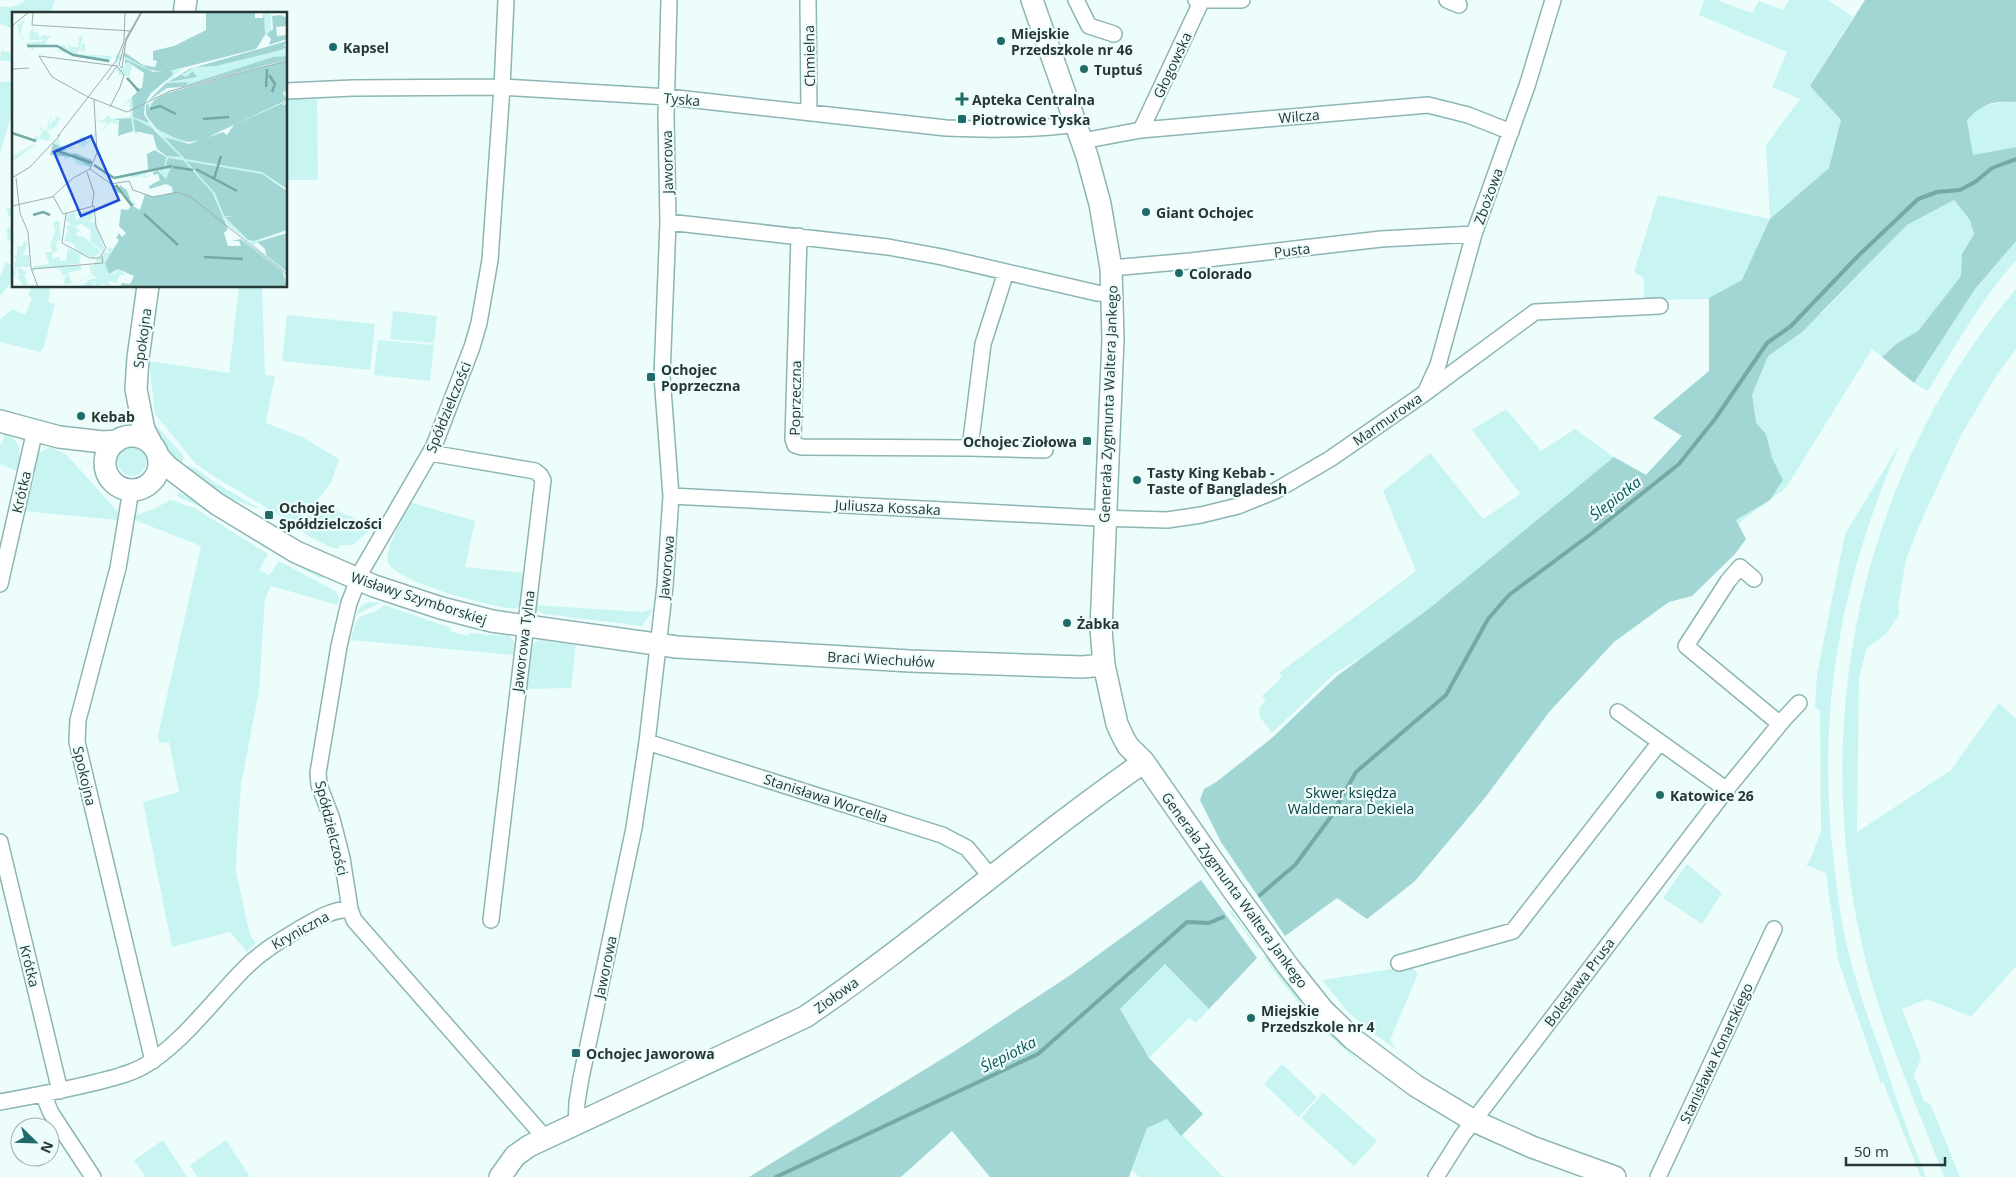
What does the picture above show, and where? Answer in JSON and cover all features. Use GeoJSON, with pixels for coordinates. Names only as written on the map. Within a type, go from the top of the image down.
{"type":"FeatureCollection","features":[{"type":"Feature","properties":{"kind":"street","name":"Spółdzielczości"},"geometry":{"type":"LineString","coordinates":[[350,910],[342,858],[332,819],[319,785],[318,773],[339,646],[349,603],[358,580],[430,453],[472,347],[484,297],[490,260],[506,0]]}},
{"type":"Feature","properties":{"kind":"street","name":"Jaworowa"},"geometry":{"type":"LineString","coordinates":[[576,1126],[581,1078],[632,837],[648,742],[665,586],[671,496],[662,376],[668,222],[669,0]]}},
{"type":"Feature","properties":{"kind":"street","name":"Chmielna"},"geometry":{"type":"LineString","coordinates":[[808,0],[809,113]]}},
{"type":"Feature","properties":{"kind":"street","name":"Generała Zygmunta Waltera Jankego"},"geometry":{"type":"LineString","coordinates":[[1032,0],[1079,133],[1100,204],[1111,268],[1113,339],[1101,629],[1104,665],[1112,699],[1134,732],[1144,762],[1233,890],[1288,966],[1323,1010],[1353,1039],[1416,1086],[1474,1120],[1532,1147],[1614,1177]]}},
{"type":"Feature","properties":{"kind":"street"},"geometry":{"type":"LineString","coordinates":[[1076,0],[1088,26],[1114,34]]}},
{"type":"Feature","properties":{"kind":"street"},"geometry":{"type":"LineString","coordinates":[[1200,0],[1242,0]]}},
{"type":"Feature","properties":{"kind":"street","name":"Głogowska"},"geometry":{"type":"LineString","coordinates":[[1141,130],[1200,0]]}},
{"type":"Feature","properties":{"kind":"street","name":"Zbożowa"},"geometry":{"type":"LineString","coordinates":[[1425,393],[1438,365],[1474,234],[1527,86],[1553,0]]}},
{"type":"Feature","properties":{"kind":"street","name":"Tyska"},"geometry":{"type":"LineString","coordinates":[[288,90],[502,87],[668,97],[961,128],[1050,127],[1079,133]]}},
{"type":"Feature","properties":{"kind":"street","name":"Wilcza"},"geometry":{"type":"LineString","coordinates":[[1079,133],[1141,130],[1428,104],[1468,115],[1511,132]]}},
{"type":"Feature","properties":{"kind":"street"},"geometry":{"type":"LineString","coordinates":[[668,222],[888,247],[1097,293],[1113,294]]}},
{"type":"Feature","properties":{"kind":"street","name":"Pusta"},"geometry":{"type":"LineString","coordinates":[[1111,268],[1190,262],[1381,240],[1474,234]]}},
{"type":"Feature","properties":{"kind":"street","name":"Poprzeczna"},"geometry":{"type":"LineString","coordinates":[[799,236],[793,439],[795,445],[802,447],[1045,450]]}},
{"type":"Feature","properties":{"kind":"street"},"geometry":{"type":"LineString","coordinates":[[970,448],[984,344],[1006,272]]}},
{"type":"Feature","properties":{"kind":"street","name":"Spokojna"},"geometry":{"type":"LineString","coordinates":[[118,440],[125,429],[136,389],[138,358],[148,288]]}},
{"type":"Feature","properties":{"kind":"street","name":"Marmurowa"},"geometry":{"type":"LineString","coordinates":[[1105,519],[1167,520],[1200,515],[1238,506],[1275,491],[1330,458],[1425,393],[1535,312],[1660,306]]}},
{"type":"Feature","properties":{"kind":"street","name":"Spokojna"},"geometry":{"type":"LineString","coordinates":[[136,389],[144,430],[154,450]]}},
{"type":"Feature","properties":{"kind":"street"},"geometry":{"type":"LineString","coordinates":[[0,421],[59,437],[103,442],[134,436],[144,438],[154,450],[158,471],[139,487],[116,485],[97,460],[59,437]]}},
{"type":"Feature","properties":{"kind":"street","name":"Krótka"},"geometry":{"type":"LineString","coordinates":[[0,584],[35,430]]}},
{"type":"Feature","properties":{"kind":"street"},"geometry":{"type":"LineString","coordinates":[[106,470],[107,453],[118,440]]}},
{"type":"Feature","properties":{"kind":"street","name":"Wisławy Szymborskiej"},"geometry":{"type":"LineString","coordinates":[[154,450],[199,491],[241,520],[282,544],[358,580],[450,610],[492,621],[659,644]]}},
{"type":"Feature","properties":{"kind":"street","name":"Jaworowa Tylna"},"geometry":{"type":"LineString","coordinates":[[430,453],[535,472],[543,480],[491,920]]}},
{"type":"Feature","properties":{"kind":"street","name":"Wisławy Szymborskiej"},"geometry":{"type":"LineString","coordinates":[[139,487],[160,483],[199,491]]}},
{"type":"Feature","properties":{"kind":"street","name":"Spokojna"},"geometry":{"type":"LineString","coordinates":[[139,487],[76,742],[153,1061]]}},
{"type":"Feature","properties":{"kind":"street","name":"Juliusza Kossaka"},"geometry":{"type":"LineString","coordinates":[[671,496],[1105,519]]}},
{"type":"Feature","properties":{"kind":"street"},"geometry":{"type":"LineString","coordinates":[[1754,578],[1740,567],[1728,581],[1686,646],[1780,724]]}},
{"type":"Feature","properties":{"kind":"street","name":"Braci Wiechułów"},"geometry":{"type":"LineString","coordinates":[[659,644],[740,651],[910,661],[1082,667],[1104,665]]}},
{"type":"Feature","properties":{"kind":"street","name":"Bolesława Prusa"},"geometry":{"type":"LineString","coordinates":[[1436,1177],[1462,1136],[1726,790],[1799,703]]}},
{"type":"Feature","properties":{"kind":"street"},"geometry":{"type":"LineString","coordinates":[[1618,712],[1726,790]]}},
{"type":"Feature","properties":{"kind":"street","name":"Stanisława Worcella"},"geometry":{"type":"LineString","coordinates":[[648,742],[942,835],[967,848],[991,877]]}},
{"type":"Feature","properties":{"kind":"street"},"geometry":{"type":"LineString","coordinates":[[1399,963],[1513,931],[1660,742]]}},
{"type":"Feature","properties":{"kind":"street","name":"Ziołowa"},"geometry":{"type":"LineString","coordinates":[[500,1177],[515,1156],[529,1146],[576,1126],[806,1017],[839,994],[1144,762]]}},
{"type":"Feature","properties":{"kind":"street","name":"Krótka"},"geometry":{"type":"LineString","coordinates":[[0,842],[60,1091]]}},
{"type":"Feature","properties":{"kind":"street","name":"Kryniczna"},"geometry":{"type":"LineString","coordinates":[[0,1102],[60,1091],[124,1075],[153,1061],[266,949],[323,915],[338,910],[350,910]]}},
{"type":"Feature","properties":{"kind":"street"},"geometry":{"type":"LineString","coordinates":[[350,910],[354,920],[363,932],[546,1139]]}},
{"type":"Feature","properties":{"kind":"street","name":"Stanisława Konarskiego"},"geometry":{"type":"LineString","coordinates":[[1658,1177],[1774,929]]}},
{"type":"Feature","properties":{"kind":"street"},"geometry":{"type":"LineString","coordinates":[[43,1094],[51,1113],[94,1177]]}},
{"type":"Feature","properties":{"kind":"green space"},"geometry":{"type":"Polygon","coordinates":[[[25,0],[55,0],[51,12],[12,12],[12,28],[0,24],[0,6],[7,7],[19,4],[25,0]]]}},
{"type":"Feature","properties":{"kind":"green space"},"geometry":{"type":"Polygon","coordinates":[[[1704,0],[1717,0],[1752,13],[1759,1],[1783,10],[1789,0],[1828,0],[1853,17],[1810,86],[1841,120],[1829,168],[1770,219],[1766,145],[1800,99],[1772,87],[1787,52],[1699,15],[1704,0]]]}},
{"type":"Feature","properties":{"kind":"green space","name":"Skwer księdza Waldemara Dekiela"},"geometry":{"type":"Polygon","coordinates":[[[1865,0],[2016,0],[2016,102],[1988,104],[1967,120],[1973,155],[2016,147],[2016,241],[1975,289],[1914,383],[1882,357],[1896,344],[1918,331],[1961,276],[1962,254],[1974,234],[1970,220],[1954,200],[1907,225],[1802,332],[1768,356],[1752,395],[1756,423],[1766,434],[1772,458],[1783,480],[1770,500],[1736,520],[1746,539],[1735,554],[1692,596],[1669,602],[1614,642],[1550,711],[1484,799],[1415,881],[1367,919],[1337,898],[1285,936],[1221,842],[1200,800],[1204,789],[1215,783],[1272,738],[1337,676],[1430,608],[1614,457],[1646,475],[1682,436],[1653,418],[1709,371],[1709,298],[1742,280],[1770,219],[1829,168],[1841,120],[1810,86],[1865,0]]]}},
{"type":"Feature","properties":{"kind":"green space"},"geometry":{"type":"Polygon","coordinates":[[[1,50],[9,53],[12,51],[12,61],[0,61],[1,50]]]}},
{"type":"Feature","properties":{"kind":"green space"},"geometry":{"type":"Polygon","coordinates":[[[12,81],[12,113],[0,154],[0,82],[12,81]]]}},
{"type":"Feature","properties":{"kind":"green space"},"geometry":{"type":"Polygon","coordinates":[[[317,93],[318,180],[288,180],[288,94],[317,93]]]}},
{"type":"Feature","properties":{"kind":"green space"},"geometry":{"type":"Polygon","coordinates":[[[2002,102],[2016,102],[2016,147],[1973,155],[1967,120],[1982,106],[2002,102]]]}},
{"type":"Feature","properties":{"kind":"green space","name":"Skwer księdza Waldemara Dekiela"},"geometry":{"type":"Polygon","coordinates":[[[1658,195],[1770,219],[1821,314],[1907,225],[1954,200],[1970,220],[1974,234],[1962,254],[1961,276],[1918,331],[1896,344],[1882,357],[1872,349],[1786,488],[1743,520],[1639,616],[1611,638],[1453,827],[1415,881],[1367,919],[1337,898],[1285,936],[1221,842],[1200,800],[1204,789],[1223,778],[1257,751],[1336,677],[1363,656],[1334,674],[1272,733],[1260,717],[1259,708],[1266,701],[1262,696],[1282,677],[1279,673],[1416,571],[1383,491],[1430,453],[1483,519],[1520,494],[1472,430],[1506,409],[1541,451],[1575,429],[1614,457],[1646,475],[1682,436],[1653,418],[1709,371],[1709,299],[1644,300],[1644,278],[1634,272],[1658,195]]]}},
{"type":"Feature","properties":{"kind":"green space"},"geometry":{"type":"Polygon","coordinates":[[[12,208],[12,222],[6,209],[12,208]]]}},
{"type":"Feature","properties":{"kind":"green space"},"geometry":{"type":"Polygon","coordinates":[[[12,225],[12,243],[6,238],[8,234],[6,230],[12,225]]]}},
{"type":"Feature","properties":{"kind":"green space"},"geometry":{"type":"Polygon","coordinates":[[[2016,241],[2016,260],[1980,307],[1928,391],[1914,383],[1975,289],[2016,241]]]}},
{"type":"Feature","properties":{"kind":"green space"},"geometry":{"type":"Polygon","coordinates":[[[6,262],[12,264],[12,281],[0,296],[0,276],[6,262]]]}},
{"type":"Feature","properties":{"kind":"green space"},"geometry":{"type":"Polygon","coordinates":[[[30,288],[51,288],[48,302],[55,304],[44,347],[40,352],[0,342],[0,319],[13,309],[25,315],[32,298],[28,295],[30,288]]]}},
{"type":"Feature","properties":{"kind":"green space"},"geometry":{"type":"Polygon","coordinates":[[[239,288],[262,288],[265,375],[275,376],[266,423],[302,437],[339,459],[331,483],[316,502],[374,526],[353,545],[340,545],[338,549],[328,546],[216,478],[195,463],[155,414],[149,361],[229,373],[239,288]]]}},
{"type":"Feature","properties":{"kind":"green space"},"geometry":{"type":"Polygon","coordinates":[[[2016,289],[2016,349],[1996,376],[1960,437],[1906,559],[1898,607],[1900,613],[1887,633],[1867,648],[1859,677],[1857,832],[1951,770],[1999,703],[2016,719],[2016,966],[1971,1017],[1927,999],[1902,1009],[1921,1058],[1914,1075],[1924,1101],[1931,1105],[1960,1177],[1944,1177],[1888,1033],[1862,945],[1847,858],[1842,771],[1847,684],[1862,598],[1887,515],[1920,435],[1964,359],[2016,289]]]}},
{"type":"Feature","properties":{"kind":"green space"},"geometry":{"type":"Polygon","coordinates":[[[393,311],[437,316],[434,343],[390,339],[393,311]]]}},
{"type":"Feature","properties":{"kind":"green space"},"geometry":{"type":"Polygon","coordinates":[[[287,315],[375,324],[370,370],[282,361],[287,315]]]}},
{"type":"Feature","properties":{"kind":"green space"},"geometry":{"type":"Polygon","coordinates":[[[378,340],[434,345],[430,381],[374,375],[378,340]]]}},
{"type":"Feature","properties":{"kind":"green space"},"geometry":{"type":"Polygon","coordinates":[[[151,420],[183,455],[180,465],[170,456],[165,444],[156,433],[151,420]]]}},
{"type":"Feature","properties":{"kind":"green space"},"geometry":{"type":"Polygon","coordinates":[[[4,434],[13,438],[19,446],[19,455],[23,456],[19,472],[0,464],[0,443],[2,444],[4,434]]]}},
{"type":"Feature","properties":{"kind":"green space"},"geometry":{"type":"Polygon","coordinates":[[[1901,442],[1862,545],[1848,596],[1831,700],[1828,753],[1829,807],[1838,896],[1851,962],[1897,1101],[1926,1177],[1921,1177],[1883,1082],[1881,1084],[1838,960],[1826,873],[1806,865],[1810,860],[1821,831],[1820,711],[1815,707],[1817,674],[1845,534],[1901,442]]]}},
{"type":"Feature","properties":{"kind":"green space"},"geometry":{"type":"Polygon","coordinates":[[[49,447],[66,454],[118,512],[117,520],[23,511],[34,465],[39,453],[49,447]]]}},
{"type":"Feature","properties":{"kind":"green space"},"geometry":{"type":"Polygon","coordinates":[[[132,448],[142,452],[146,462],[142,472],[132,476],[122,472],[118,462],[122,452],[132,448]]]}},
{"type":"Feature","properties":{"kind":"green space"},"geometry":{"type":"Polygon","coordinates":[[[189,466],[262,510],[229,498],[185,468],[189,466]]]}},
{"type":"Feature","properties":{"kind":"green space"},"geometry":{"type":"Polygon","coordinates":[[[177,492],[192,498],[268,546],[269,550],[197,505],[178,497],[177,492]]]}},
{"type":"Feature","properties":{"kind":"green space"},"geometry":{"type":"Polygon","coordinates":[[[170,500],[195,508],[268,554],[259,570],[269,575],[279,561],[337,592],[339,597],[338,605],[271,586],[265,599],[259,691],[241,785],[237,844],[236,871],[250,935],[256,943],[247,952],[230,932],[172,947],[143,802],[179,792],[169,742],[159,743],[158,735],[201,546],[135,520],[136,515],[154,509],[170,500]]]}},
{"type":"Feature","properties":{"kind":"green space"},"geometry":{"type":"Polygon","coordinates":[[[409,502],[475,521],[465,567],[526,573],[523,608],[508,608],[463,597],[424,585],[394,570],[387,558],[389,547],[401,522],[397,520],[409,502]]]}},
{"type":"Feature","properties":{"kind":"green space"},"geometry":{"type":"Polygon","coordinates":[[[286,557],[325,577],[319,578],[283,558],[286,557]]]}},
{"type":"Feature","properties":{"kind":"green space"},"geometry":{"type":"Polygon","coordinates":[[[369,602],[380,603],[356,615],[361,606],[369,602]]]}},
{"type":"Feature","properties":{"kind":"green space"},"geometry":{"type":"Polygon","coordinates":[[[384,605],[451,628],[450,631],[468,636],[469,633],[509,636],[515,642],[514,655],[351,640],[360,618],[384,605]]]}},
{"type":"Feature","properties":{"kind":"green space"},"geometry":{"type":"Polygon","coordinates":[[[534,605],[642,612],[654,609],[642,626],[544,614],[534,609],[534,605]]]}},
{"type":"Feature","properties":{"kind":"green space"},"geometry":{"type":"Polygon","coordinates":[[[540,640],[576,645],[571,688],[524,689],[529,646],[540,640]]]}},
{"type":"Feature","properties":{"kind":"green space"},"geometry":{"type":"Polygon","coordinates":[[[1687,864],[1722,893],[1702,924],[1663,898],[1687,864]]]}},
{"type":"Feature","properties":{"kind":"green space"},"geometry":{"type":"Polygon","coordinates":[[[1201,880],[1257,958],[1209,1009],[1165,964],[1120,1009],[1149,1058],[1203,1114],[1181,1136],[1167,1119],[1147,1128],[1129,1177],[990,1177],[952,1131],[901,1177],[749,1177],[955,1051],[1069,976],[1201,880]]]}},
{"type":"Feature","properties":{"kind":"green space"},"geometry":{"type":"Polygon","coordinates":[[[1229,908],[1260,949],[1259,950],[1231,914],[1229,908]]]}},
{"type":"Feature","properties":{"kind":"green space"},"geometry":{"type":"Polygon","coordinates":[[[1266,956],[1310,1013],[1363,1065],[1309,1015],[1264,957],[1266,956]]]}},
{"type":"Feature","properties":{"kind":"green space"},"geometry":{"type":"Polygon","coordinates":[[[1165,964],[1209,1009],[1196,1023],[1189,1018],[1149,1058],[1120,1009],[1165,964]]]}},
{"type":"Feature","properties":{"kind":"green space"},"geometry":{"type":"Polygon","coordinates":[[[1411,966],[1418,974],[1390,1040],[1397,1050],[1370,1031],[1347,1011],[1322,980],[1411,966]]]}},
{"type":"Feature","properties":{"kind":"green space"},"geometry":{"type":"Polygon","coordinates":[[[1314,982],[1372,1040],[1413,1068],[1411,1070],[1359,1034],[1313,984],[1314,982]]]}},
{"type":"Feature","properties":{"kind":"green space"},"geometry":{"type":"Polygon","coordinates":[[[1282,1064],[1317,1097],[1299,1117],[1264,1084],[1282,1064]]]}},
{"type":"Feature","properties":{"kind":"green space"},"geometry":{"type":"Polygon","coordinates":[[[1323,1093],[1377,1141],[1354,1166],[1301,1118],[1323,1093]]]}},
{"type":"Feature","properties":{"kind":"green space"},"geometry":{"type":"Polygon","coordinates":[[[1167,1119],[1223,1177],[1139,1177],[1132,1170],[1147,1128],[1167,1119]]]}},
{"type":"Feature","properties":{"kind":"green space"},"geometry":{"type":"Polygon","coordinates":[[[163,1140],[187,1177],[146,1177],[134,1160],[163,1140]]]}},
{"type":"Feature","properties":{"kind":"green space"},"geometry":{"type":"Polygon","coordinates":[[[226,1140],[250,1177],[197,1177],[190,1165],[226,1140]]]}},
{"type":"Feature","properties":{"kind":"waterway","name":"Ślepiotka"},"geometry":{"type":"LineString","coordinates":[[1260,895],[1295,865],[1330,818],[1356,772],[1446,695],[1488,619],[1509,595],[1591,534],[1679,464],[1715,419],[1767,343],[1791,326],[1857,257],[1918,199],[1937,192],[1960,190],[1975,182],[1992,168],[2016,159]]}},
{"type":"Feature","properties":{"kind":"waterway","name":"Ślepiotka"},"geometry":{"type":"LineString","coordinates":[[776,1177],[1038,1054],[1187,922],[1209,923],[1223,917]]}},
{"type":"Feature","properties":{"kind":"place","name":"Miejskie Przedszkole nr 46"},"geometry":{"type":"Point","coordinates":[1001,41]}},
{"type":"Feature","properties":{"kind":"place","name":"Kapsel"},"geometry":{"type":"Point","coordinates":[333,47]}},
{"type":"Feature","properties":{"kind":"place","name":"Tuptuś"},"geometry":{"type":"Point","coordinates":[1084,69]}},
{"type":"Feature","properties":{"kind":"place","name":"Apteka Centralna"},"geometry":{"type":"Point","coordinates":[962,99]}},
{"type":"Feature","properties":{"kind":"place","name":"Piotrowice Tyska"},"geometry":{"type":"Point","coordinates":[962,119]}},
{"type":"Feature","properties":{"kind":"place","name":"Giant Ochojec"},"geometry":{"type":"Point","coordinates":[1146,212]}},
{"type":"Feature","properties":{"kind":"place","name":"Colorado"},"geometry":{"type":"Point","coordinates":[1179,273]}},
{"type":"Feature","properties":{"kind":"place","name":"Ochojec Poprzeczna"},"geometry":{"type":"Point","coordinates":[651,377]}},
{"type":"Feature","properties":{"kind":"place","name":"Kebab"},"geometry":{"type":"Point","coordinates":[81,416]}},
{"type":"Feature","properties":{"kind":"place","name":"Ochojec Ziołowa"},"geometry":{"type":"Point","coordinates":[1087,441]}},
{"type":"Feature","properties":{"kind":"place","name":"Tasty King Kebab - Taste of Bangladesh"},"geometry":{"type":"Point","coordinates":[1137,480]}},
{"type":"Feature","properties":{"kind":"place","name":"Ochojec Spółdzielczości"},"geometry":{"type":"Point","coordinates":[269,515]}},
{"type":"Feature","properties":{"kind":"place","name":"Żabka"},"geometry":{"type":"Point","coordinates":[1067,623]}},
{"type":"Feature","properties":{"kind":"place","name":"Katowice 26"},"geometry":{"type":"Point","coordinates":[1660,795]}},
{"type":"Feature","properties":{"kind":"place","name":"Miejskie Przedszkole nr 4"},"geometry":{"type":"Point","coordinates":[1251,1018]}},
{"type":"Feature","properties":{"kind":"place","name":"Ochojec Jaworowa"},"geometry":{"type":"Point","coordinates":[576,1053]}}]}
